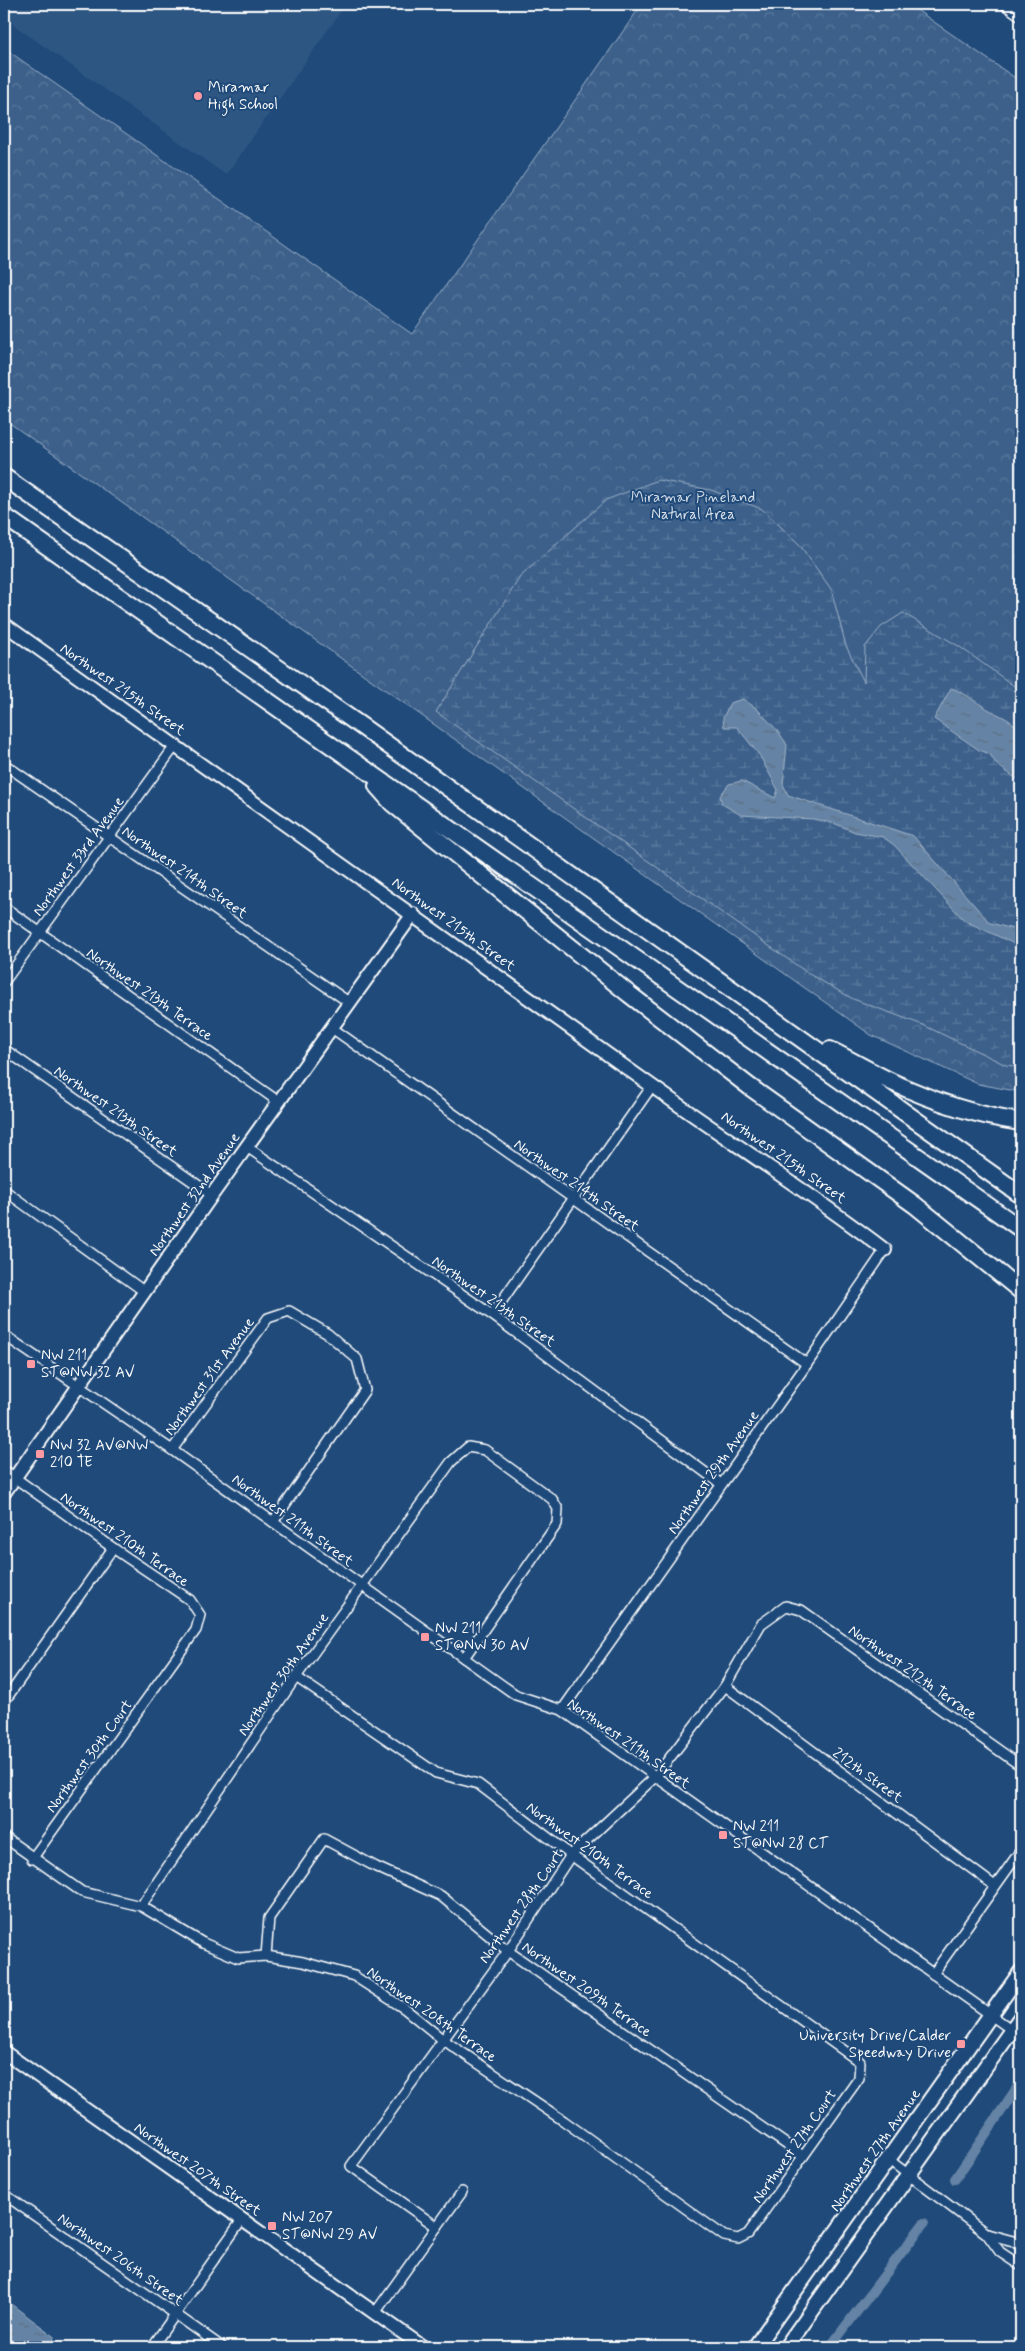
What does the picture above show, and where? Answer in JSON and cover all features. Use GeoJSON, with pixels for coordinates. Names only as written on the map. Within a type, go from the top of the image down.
{"type":"FeatureCollection","features":[{"type":"Feature","properties":{"kind":"highway"},"geometry":{"type":"LineString","coordinates":[[4,477],[364,728],[1021,1195]]}},
{"type":"Feature","properties":{"kind":"highway"},"geometry":{"type":"LineString","coordinates":[[4,516],[1021,1230]]}},
{"type":"Feature","properties":{"kind":"highway"},"geometry":{"type":"LineString","coordinates":[[359,766],[392,803],[570,948],[736,1076],[923,1211],[1021,1291]]}},
{"type":"Feature","properties":{"kind":"highway"},"geometry":{"type":"LineString","coordinates":[[794,1034],[924,1096],[962,1109],[1021,1122]]}},
{"type":"Feature","properties":{"kind":"main road","name":"Northwest 27th Avenue"},"geometry":{"type":"LineString","coordinates":[[755,2347],[1021,1972]]}},
{"type":"Feature","properties":{"kind":"main road"},"geometry":{"type":"LineString","coordinates":[[786,2347],[1021,2018]]}},
{"type":"Feature","properties":{"kind":"street"},"geometry":{"type":"LineString","coordinates":[[1004,4],[1021,16]]}},
{"type":"Feature","properties":{"kind":"street","name":"Northwest 215th Street"},"geometry":{"type":"LineString","coordinates":[[4,624],[652,1086],[827,1206],[885,1250]]}},
{"type":"Feature","properties":{"kind":"street","name":"Northwest 33rd Avenue"},"geometry":{"type":"LineString","coordinates":[[4,982],[176,746]]}},
{"type":"Feature","properties":{"kind":"street","name":"Northwest 214th Street"},"geometry":{"type":"LineString","coordinates":[[4,764],[350,1003]]}},
{"type":"Feature","properties":{"kind":"street","name":"Northwest 213th Terrace"},"geometry":{"type":"LineString","coordinates":[[4,907],[280,1102]]}},
{"type":"Feature","properties":{"kind":"street","name":"Northwest 32nd Avenue"},"geometry":{"type":"LineString","coordinates":[[4,1493],[80,1387],[212,1195],[413,914]]}},
{"type":"Feature","properties":{"kind":"street","name":"Northwest 214th Street"},"geometry":{"type":"LineString","coordinates":[[332,1028],[807,1364]]}},
{"type":"Feature","properties":{"kind":"street","name":"Northwest 213th Street"},"geometry":{"type":"LineString","coordinates":[[4,1049],[212,1195]]}},
{"type":"Feature","properties":{"kind":"street"},"geometry":{"type":"LineString","coordinates":[[492,1315],[652,1086]]}},
{"type":"Feature","properties":{"kind":"street","name":"Northwest 213th Street"},"geometry":{"type":"LineString","coordinates":[[247,1147],[492,1315],[722,1484]]}},
{"type":"Feature","properties":{"kind":"street"},"geometry":{"type":"LineString","coordinates":[[4,1190],[145,1292]]}},
{"type":"Feature","properties":{"kind":"street","name":"Northwest 29th Avenue"},"geometry":{"type":"LineString","coordinates":[[562,1710],[807,1364],[885,1250]]}},
{"type":"Feature","properties":{"kind":"street","name":"Northwest 31st Avenue"},"geometry":{"type":"LineString","coordinates":[[172,1450],[268,1318],[289,1311],[328,1334],[356,1359],[365,1390],[273,1522]]}},
{"type":"Feature","properties":{"kind":"street","name":"Northwest 211th Street"},"geometry":{"type":"LineString","coordinates":[[4,1335],[172,1450],[516,1695],[562,1710],[1012,2030]]}},
{"type":"Feature","properties":{"kind":"street","name":"Northwest 30th Avenue"},"geometry":{"type":"LineString","coordinates":[[142,1906],[296,1677],[451,1462],[468,1447],[485,1450],[552,1499],[558,1509],[557,1524],[464,1658]]}},
{"type":"Feature","properties":{"kind":"street","name":"Northwest 210th Terrace"},"geometry":{"type":"LineString","coordinates":[[4,1470],[112,1548],[190,1600],[200,1615],[196,1630],[169,1669]]}},
{"type":"Feature","properties":{"kind":"street"},"geometry":{"type":"LineString","coordinates":[[4,1702],[112,1548]]}},
{"type":"Feature","properties":{"kind":"street","name":"Northwest 28th Court"},"geometry":{"type":"LineString","coordinates":[[437,2227],[351,2166],[508,1950],[571,1855],[656,1777],[725,1686],[761,1624],[786,1606]]}},
{"type":"Feature","properties":{"kind":"street","name":"Northwest 212th Terrace"},"geometry":{"type":"LineString","coordinates":[[786,1606],[801,1610],[1021,1766]]}},
{"type":"Feature","properties":{"kind":"street","name":"Northwest 30th Court"},"geometry":{"type":"LineString","coordinates":[[32,1859],[169,1669]]}},
{"type":"Feature","properties":{"kind":"street","name":"Northwest 210th Terrace"},"geometry":{"type":"LineString","coordinates":[[296,1677],[436,1773],[478,1784],[571,1855],[860,2062]]}},
{"type":"Feature","properties":{"kind":"street","name":"212th Street"},"geometry":{"type":"LineString","coordinates":[[725,1686],[995,1886]]}},
{"type":"Feature","properties":{"kind":"street","name":"Northwest 208th Terrace"},"geometry":{"type":"LineString","coordinates":[[4,1837],[32,1859],[82,1892],[142,1906],[203,1943],[238,1958],[266,1956],[303,1962],[354,1976],[405,2009],[442,2039],[564,2122],[724,2236],[738,2239]]}},
{"type":"Feature","properties":{"kind":"street","name":"Northwest 209th Terrace"},"geometry":{"type":"LineString","coordinates":[[266,1956],[269,1918],[324,1839],[376,1867],[441,1896],[508,1950],[803,2156]]}},
{"type":"Feature","properties":{"kind":"street"},"geometry":{"type":"LineString","coordinates":[[933,1974],[1021,1850]]}},
{"type":"Feature","properties":{"kind":"street","name":"Northwest 207th Street"},"geometry":{"type":"LineString","coordinates":[[4,2052],[423,2347]]}},
{"type":"Feature","properties":{"kind":"street","name":"Northwest 27th Court"},"geometry":{"type":"LineString","coordinates":[[738,2239],[748,2234],[859,2078],[860,2062]]}},
{"type":"Feature","properties":{"kind":"street"},"geometry":{"type":"LineString","coordinates":[[889,2160],[986,2234],[1000,2252],[1021,2266]]}},
{"type":"Feature","properties":{"kind":"street"},"geometry":{"type":"LineString","coordinates":[[375,2313],[462,2192]]}},
{"type":"Feature","properties":{"kind":"street","name":"Northwest 206th Street"},"geometry":{"type":"LineString","coordinates":[[4,2194],[222,2347]]}},
{"type":"Feature","properties":{"kind":"street"},"geometry":{"type":"LineString","coordinates":[[152,2347],[242,2220]]}},
{"type":"Feature","properties":{"kind":"street"},"geometry":{"type":"LineString","coordinates":[[986,2234],[1013,2240],[1021,2247]]}},
{"type":"Feature","properties":{"kind":"shaded area","name":"Miramar High School"},"geometry":{"type":"Polygon","coordinates":[[[4,4],[346,4],[226,175],[4,18],[4,4]]]}},
{"type":"Feature","properties":{"kind":"green space","name":"Miramar Pineland Natural Area"},"geometry":{"type":"Polygon","coordinates":[[[642,4],[908,4],[1021,82],[1021,1092],[978,1084],[871,1035],[4,419],[4,48],[412,334],[642,4]]]}},
{"type":"Feature","properties":{"kind":"green space"},"geometry":{"type":"Polygon","coordinates":[[[658,480],[711,490],[762,509],[799,544],[831,589],[846,646],[864,682],[865,647],[881,627],[903,613],[960,647],[1021,691],[1021,1067],[1006,1065],[923,1025],[853,999],[809,974],[436,712],[520,577],[606,500],[658,480]]]}},
{"type":"Feature","properties":{"kind":"water"},"geometry":{"type":"Polygon","coordinates":[[[951,688],[1016,725],[1021,730],[1021,782],[996,764],[990,754],[979,750],[934,719],[951,688]]]}},
{"type":"Feature","properties":{"kind":"water"},"geometry":{"type":"Polygon","coordinates":[[[743,699],[757,709],[778,731],[787,745],[783,784],[788,795],[913,836],[990,923],[1021,931],[1021,947],[965,921],[894,845],[883,837],[855,832],[836,824],[814,819],[741,815],[722,804],[720,796],[729,784],[742,781],[775,798],[778,790],[760,756],[737,727],[724,727],[723,718],[730,703],[743,699]]]}},
{"type":"Feature","properties":{"kind":"water"},"geometry":{"type":"Polygon","coordinates":[[[4,2299],[54,2336],[53,2347],[4,2347],[4,2299]]]}},
{"type":"Feature","properties":{"kind":"waterway"},"geometry":{"type":"LineString","coordinates":[[955,2179],[1021,2082]]}},
{"type":"Feature","properties":{"kind":"waterway"},"geometry":{"type":"LineString","coordinates":[[830,2347],[924,2223]]}},
{"type":"Feature","properties":{"kind":"place","name":"Miramar High School"},"geometry":{"type":"Point","coordinates":[198,96]}},
{"type":"Feature","properties":{"kind":"place","name":"NW 211 ST@NW 32 AV"},"geometry":{"type":"Point","coordinates":[31,1364]}},
{"type":"Feature","properties":{"kind":"place","name":"NW 32 AV@NW 210 TE"},"geometry":{"type":"Point","coordinates":[40,1454]}},
{"type":"Feature","properties":{"kind":"place","name":"NW 211 ST@NW 30 AV"},"geometry":{"type":"Point","coordinates":[425,1637]}},
{"type":"Feature","properties":{"kind":"place","name":"NW 211 ST@NW 28 CT"},"geometry":{"type":"Point","coordinates":[723,1835]}},
{"type":"Feature","properties":{"kind":"place","name":"University Drive/Calder Speedway Drive"},"geometry":{"type":"Point","coordinates":[961,2044]}},
{"type":"Feature","properties":{"kind":"place","name":"NW 207 ST@NW 29 AV"},"geometry":{"type":"Point","coordinates":[272,2226]}}]}
